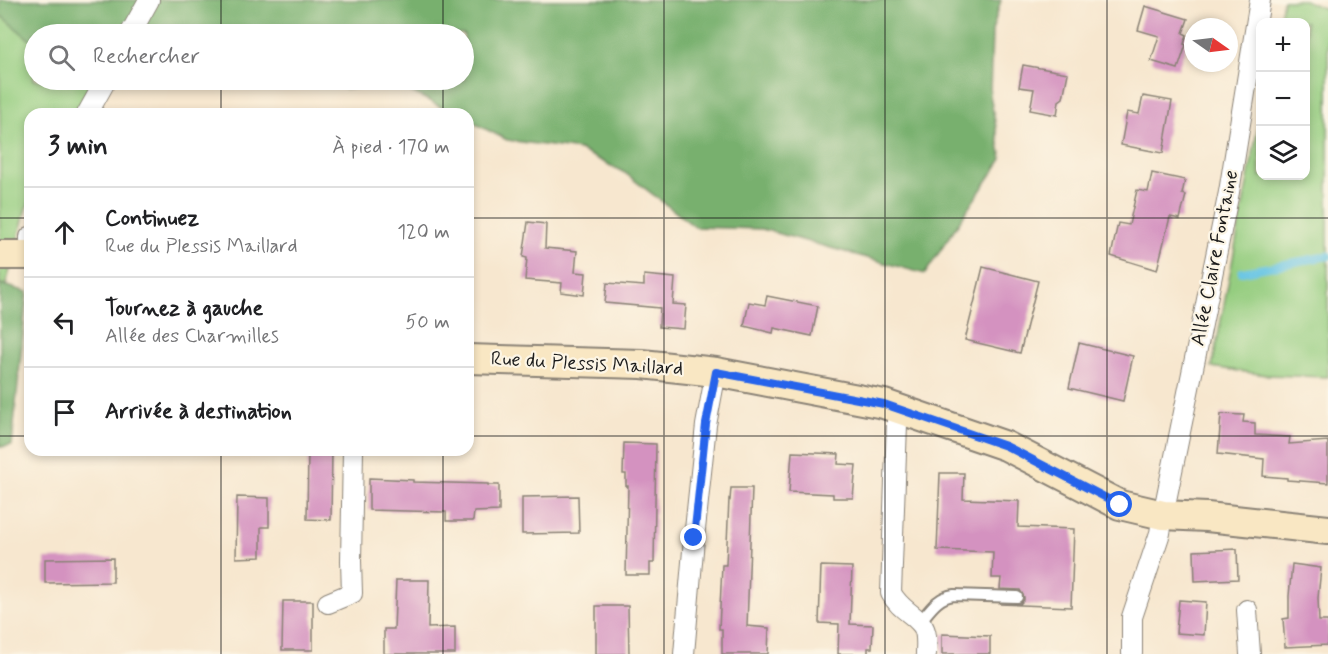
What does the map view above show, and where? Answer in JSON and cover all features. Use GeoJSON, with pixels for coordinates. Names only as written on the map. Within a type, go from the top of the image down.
{"type":"FeatureCollection","features":[{"type":"Feature","properties":{"kind":"street"},"geometry":{"type":"LineString","coordinates":[[136,24],[149,0]]}},
{"type":"Feature","properties":{"kind":"street","name":"Allée Claire Fontaine"},"geometry":{"type":"LineString","coordinates":[[1132,654],[1131,617],[1160,533],[1229,192],[1260,0]]}},
{"type":"Feature","properties":{"kind":"street"},"geometry":{"type":"LineString","coordinates":[[90,108],[100,90]]}},
{"type":"Feature","properties":{"kind":"street"},"geometry":{"type":"LineString","coordinates":[[0,255],[24,255]]}},
{"type":"Feature","properties":{"kind":"street","name":"Rue du Plessis Maillard"},"geometry":{"type":"LineString","coordinates":[[474,359],[642,364],[716,372],[884,404],[1006,446],[1120,505],[1163,514],[1328,530]]}},
{"type":"Feature","properties":{"kind":"street"},"geometry":{"type":"LineString","coordinates":[[684,654],[706,424],[716,372]]}},
{"type":"Feature","properties":{"kind":"street"},"geometry":{"type":"LineString","coordinates":[[902,410],[897,424],[891,593],[897,603],[923,626],[926,637],[926,654]]}},
{"type":"Feature","properties":{"kind":"street"},"geometry":{"type":"LineString","coordinates":[[328,603],[352,593],[353,456]]}},
{"type":"Feature","properties":{"kind":"street"},"geometry":{"type":"LineString","coordinates":[[1247,609],[1250,654]]}},
{"type":"Feature","properties":{"kind":"lane"},"geometry":{"type":"LineString","coordinates":[[919,623],[945,596],[1017,597]]}},
{"type":"Feature","properties":{"kind":"green space"},"geometry":{"type":"Polygon","coordinates":[[[0,0],[1001,0],[992,31],[990,95],[1002,159],[925,274],[762,229],[695,227],[625,173],[580,150],[507,140],[474,123],[474,108],[443,108],[408,90],[474,90],[474,24],[24,24],[24,35],[0,15],[0,0]]]}},
{"type":"Feature","properties":{"kind":"green space"},"geometry":{"type":"Polygon","coordinates":[[[1283,0],[1304,0],[1328,10],[1328,377],[1266,375],[1212,367],[1256,138],[1256,180],[1310,180],[1310,18],[1280,18],[1283,0]]]}},
{"type":"Feature","properties":{"kind":"green space"},"geometry":{"type":"Polygon","coordinates":[[[0,15],[24,35],[24,90],[89,90],[79,108],[24,108],[24,216],[6,285],[0,284],[0,15]]]}},
{"type":"Feature","properties":{"kind":"green space"},"geometry":{"type":"Polygon","coordinates":[[[0,284],[24,291],[24,323],[12,445],[0,447],[0,284]]]}},
{"type":"Feature","properties":{"kind":"building"},"geometry":{"type":"Polygon","coordinates":[[[1145,6],[1185,18],[1184,51],[1178,69],[1151,61],[1159,36],[1138,30],[1145,6]]]}},
{"type":"Feature","properties":{"kind":"building"},"geometry":{"type":"Polygon","coordinates":[[[1023,65],[1068,73],[1057,115],[1030,110],[1034,89],[1019,87],[1023,65]]]}},
{"type":"Feature","properties":{"kind":"building"},"geometry":{"type":"Polygon","coordinates":[[[1143,96],[1172,101],[1163,153],[1121,145],[1127,112],[1139,114],[1143,96]]]}},
{"type":"Feature","properties":{"kind":"building"},"geometry":{"type":"Polygon","coordinates":[[[1152,173],[1185,180],[1182,194],[1186,195],[1180,219],[1170,217],[1157,270],[1111,256],[1118,223],[1129,225],[1137,190],[1148,192],[1152,173]]]}},
{"type":"Feature","properties":{"kind":"building"},"geometry":{"type":"Polygon","coordinates":[[[528,222],[546,224],[545,248],[577,251],[575,272],[586,273],[584,295],[561,292],[562,283],[525,280],[527,258],[523,257],[528,222]]]}},
{"type":"Feature","properties":{"kind":"building"},"geometry":{"type":"Polygon","coordinates":[[[983,267],[1038,281],[1020,353],[965,340],[983,267]]]}},
{"type":"Feature","properties":{"kind":"building"},"geometry":{"type":"Polygon","coordinates":[[[644,275],[675,278],[673,304],[686,305],[684,329],[659,327],[660,308],[605,303],[607,283],[644,286],[644,275]]]}},
{"type":"Feature","properties":{"kind":"building"},"geometry":{"type":"Polygon","coordinates":[[[767,296],[818,306],[812,336],[774,328],[773,333],[744,326],[749,302],[765,305],[767,296]]]}},
{"type":"Feature","properties":{"kind":"building"},"geometry":{"type":"Polygon","coordinates":[[[1079,343],[1133,356],[1123,401],[1069,388],[1079,343]]]}},
{"type":"Feature","properties":{"kind":"building"},"geometry":{"type":"Polygon","coordinates":[[[1221,414],[1244,415],[1243,422],[1255,423],[1255,435],[1290,437],[1289,444],[1328,441],[1328,483],[1263,476],[1264,459],[1218,454],[1221,414]]]}},
{"type":"Feature","properties":{"kind":"building"},"geometry":{"type":"Polygon","coordinates":[[[624,443],[656,444],[654,563],[650,563],[650,575],[626,575],[628,486],[626,486],[626,474],[623,474],[624,443]]]}},
{"type":"Feature","properties":{"kind":"building"},"geometry":{"type":"Polygon","coordinates":[[[792,452],[839,454],[838,464],[856,465],[853,498],[833,498],[833,494],[789,492],[792,452]]]}},
{"type":"Feature","properties":{"kind":"building"},"geometry":{"type":"Polygon","coordinates":[[[308,456],[332,456],[331,520],[307,519],[308,456]]]}},
{"type":"Feature","properties":{"kind":"building"},"geometry":{"type":"Polygon","coordinates":[[[940,473],[964,473],[963,499],[1019,501],[1018,527],[1074,529],[1071,607],[1000,604],[1020,604],[1024,597],[1020,590],[1000,589],[1001,578],[992,578],[993,552],[937,550],[940,473]]]}},
{"type":"Feature","properties":{"kind":"building"},"geometry":{"type":"Polygon","coordinates":[[[369,478],[499,485],[499,511],[474,512],[473,521],[446,521],[446,512],[369,510],[369,478]]]}},
{"type":"Feature","properties":{"kind":"building"},"geometry":{"type":"Polygon","coordinates":[[[731,488],[752,488],[747,626],[769,628],[768,654],[722,654],[722,629],[719,629],[722,565],[726,565],[731,488]]]}},
{"type":"Feature","properties":{"kind":"building"},"geometry":{"type":"Polygon","coordinates":[[[578,496],[579,533],[522,534],[522,497],[578,496]]]}},
{"type":"Feature","properties":{"kind":"building"},"geometry":{"type":"Polygon","coordinates":[[[237,497],[269,498],[269,527],[261,527],[261,557],[236,558],[237,497]]]}},
{"type":"Feature","properties":{"kind":"building"},"geometry":{"type":"Polygon","coordinates":[[[1237,549],[1238,579],[1195,581],[1194,551],[1237,549]]]}},
{"type":"Feature","properties":{"kind":"building"},"geometry":{"type":"Polygon","coordinates":[[[113,558],[113,582],[45,583],[45,559],[113,558]]]}},
{"type":"Feature","properties":{"kind":"building"},"geometry":{"type":"Polygon","coordinates":[[[1292,564],[1321,568],[1318,598],[1319,621],[1328,621],[1328,645],[1285,647],[1283,619],[1289,618],[1292,564]]]}},
{"type":"Feature","properties":{"kind":"building"},"geometry":{"type":"Polygon","coordinates":[[[821,566],[852,567],[850,624],[873,625],[872,648],[868,648],[868,654],[838,654],[839,624],[819,623],[821,566]]]}},
{"type":"Feature","properties":{"kind":"building"},"geometry":{"type":"Polygon","coordinates":[[[396,580],[429,580],[428,628],[455,627],[455,654],[384,654],[384,629],[394,629],[396,580]]]}},
{"type":"Feature","properties":{"kind":"building"},"geometry":{"type":"Polygon","coordinates":[[[1179,600],[1206,602],[1204,635],[1176,633],[1179,600]]]}},
{"type":"Feature","properties":{"kind":"building"},"geometry":{"type":"Polygon","coordinates":[[[283,601],[313,601],[313,650],[282,650],[283,601]]]}},
{"type":"Feature","properties":{"kind":"building"},"geometry":{"type":"Polygon","coordinates":[[[596,606],[628,606],[629,654],[596,654],[596,606]]]}},
{"type":"Feature","properties":{"kind":"building"},"geometry":{"type":"Polygon","coordinates":[[[942,634],[990,636],[990,654],[942,654],[942,634]]]}},
{"type":"Feature","properties":{"kind":"waterway"},"geometry":{"type":"LineString","coordinates":[[1242,272],[1328,256]]}},
{"type":"Feature","properties":{"kind":"route"},"geometry":{"type":"LineString","coordinates":[[694,538],[706,424],[716,372],[884,404],[1006,446],[1120,505]]}}]}
